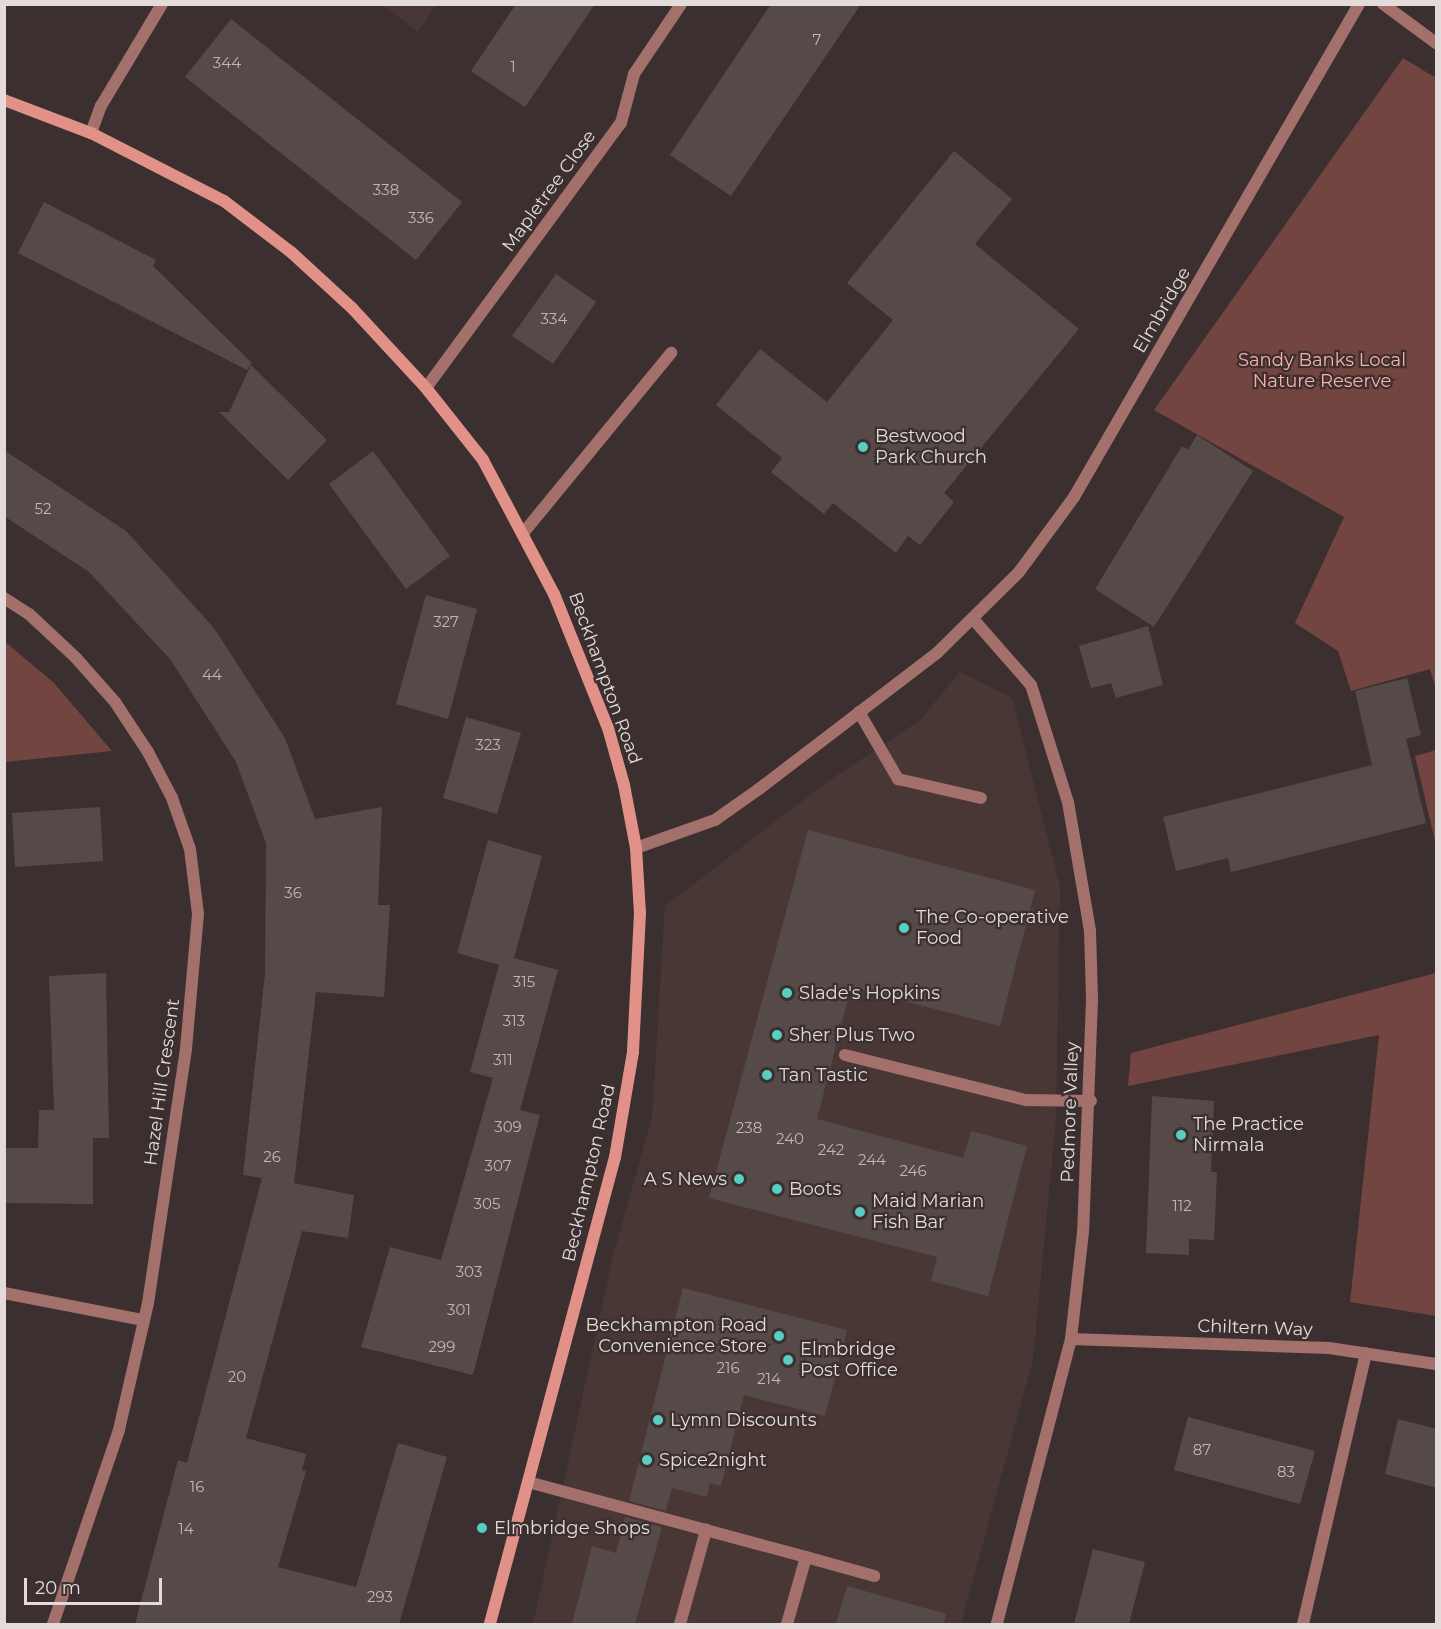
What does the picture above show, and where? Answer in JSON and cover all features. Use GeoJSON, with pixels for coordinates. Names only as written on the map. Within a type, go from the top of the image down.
{"type":"FeatureCollection","features":[{"type":"Feature","properties":{"kind":"street"},"geometry":{"type":"LineString","coordinates":[[91,133],[101,106],[162,4]]}},
{"type":"Feature","properties":{"kind":"street","name":"Mapletree Close"},"geometry":{"type":"LineString","coordinates":[[426,388],[621,123],[634,74],[681,4]]}},
{"type":"Feature","properties":{"kind":"street","name":"Elmbridge"},"geometry":{"type":"LineString","coordinates":[[636,848],[715,820],[859,712],[974,620],[1018,572],[1074,496],[1359,4]]}},
{"type":"Feature","properties":{"kind":"street"},"geometry":{"type":"LineString","coordinates":[[1383,4],[1437,43]]}},
{"type":"Feature","properties":{"kind":"street","name":"Beckhampton Road"},"geometry":{"type":"LineString","coordinates":[[4,100],[91,133],[170,170],[224,201],[257,226],[352,308],[426,388],[483,460],[524,532],[555,594],[608,728],[624,784],[636,848],[638,988],[624,1110],[490,1624]]}},
{"type":"Feature","properties":{"kind":"street"},"geometry":{"type":"LineString","coordinates":[[524,532],[670,353]]}},
{"type":"Feature","properties":{"kind":"street","name":"Hazel Hill Crescent"},"geometry":{"type":"LineString","coordinates":[[4,598],[29,614],[76,658],[115,702],[148,752],[172,798],[190,849],[198,914],[194,978],[143,1320],[119,1430],[53,1624]]}},
{"type":"Feature","properties":{"kind":"street","name":"Pedmore Valley"},"geometry":{"type":"LineString","coordinates":[[974,620],[1031,685],[1068,802],[1090,932],[1091,1101],[1071,1339],[997,1624]]}},
{"type":"Feature","properties":{"kind":"street"},"geometry":{"type":"LineString","coordinates":[[859,712],[898,779],[981,798]]}},
{"type":"Feature","properties":{"kind":"street"},"geometry":{"type":"LineString","coordinates":[[844,1055],[1026,1100],[1091,1101]]}},
{"type":"Feature","properties":{"kind":"street"},"geometry":{"type":"LineString","coordinates":[[4,1293],[143,1320]]}},
{"type":"Feature","properties":{"kind":"street","name":"Chiltern Way"},"geometry":{"type":"LineString","coordinates":[[1071,1339],[1366,1353],[1437,1364]]}},
{"type":"Feature","properties":{"kind":"street"},"geometry":{"type":"LineString","coordinates":[[1303,1624],[1366,1353]]}},
{"type":"Feature","properties":{"kind":"street"},"geometry":{"type":"LineString","coordinates":[[528,1482],[874,1576]]}},
{"type":"Feature","properties":{"kind":"street"},"geometry":{"type":"LineString","coordinates":[[680,1624],[706,1530]]}},
{"type":"Feature","properties":{"kind":"street"},"geometry":{"type":"LineString","coordinates":[[787,1624],[806,1557]]}},
{"type":"Feature","properties":{"kind":"shaded area"},"geometry":{"type":"Polygon","coordinates":[[[383,5],[436,5],[418,32],[383,5]]]}},
{"type":"Feature","properties":{"kind":"shaded area","name":"Elmbridge Shops"},"geometry":{"type":"Polygon","coordinates":[[[960,672],[1012,698],[1060,886],[1056,1119],[1033,1360],[961,1624],[533,1624],[612,1260],[652,1117],[665,906],[827,782],[919,721],[960,672]]]}},
{"type":"Feature","properties":{"kind":"green space","name":"Sandy Banks Local Nature Reserve"},"geometry":{"type":"Polygon","coordinates":[[[1403,58],[1436,78],[1436,689],[1430,669],[1351,691],[1338,651],[1295,623],[1344,517],[1154,410],[1403,58]]]}},
{"type":"Feature","properties":{"kind":"green space"},"geometry":{"type":"Polygon","coordinates":[[[4,641],[53,682],[112,751],[5,762],[4,641]]]}},
{"type":"Feature","properties":{"kind":"green space"},"geometry":{"type":"Polygon","coordinates":[[[1436,750],[1436,845],[1415,756],[1436,750]]]}},
{"type":"Feature","properties":{"kind":"green space"},"geometry":{"type":"Polygon","coordinates":[[[1436,973],[1436,1316],[1350,1302],[1379,1035],[1128,1086],[1131,1053],[1436,973]]]}},
{"type":"Feature","properties":{"kind":"building"},"geometry":{"type":"Polygon","coordinates":[[[516,4],[595,4],[525,107],[471,71],[516,4]]]}},
{"type":"Feature","properties":{"kind":"building"},"geometry":{"type":"Polygon","coordinates":[[[771,4],[861,4],[731,196],[670,155],[771,4]]]}},
{"type":"Feature","properties":{"kind":"building"},"geometry":{"type":"Polygon","coordinates":[[[231,19],[462,202],[416,260],[185,77],[231,19]]]}},
{"type":"Feature","properties":{"kind":"building"},"geometry":{"type":"Polygon","coordinates":[[[954,151],[1012,199],[975,244],[1079,329],[944,493],[954,502],[920,545],[908,536],[896,553],[833,503],[824,514],[771,472],[782,458],[716,405],[760,349],[827,402],[893,320],[847,283],[954,151]]]}},
{"type":"Feature","properties":{"kind":"building"},"geometry":{"type":"Polygon","coordinates":[[[44,202],[156,260],[153,266],[252,363],[247,370],[18,253],[44,202]]]}},
{"type":"Feature","properties":{"kind":"building"},"geometry":{"type":"Polygon","coordinates":[[[556,274],[596,302],[553,364],[512,336],[556,274]]]}},
{"type":"Feature","properties":{"kind":"building"},"geometry":{"type":"Polygon","coordinates":[[[251,365],[327,440],[288,480],[219,412],[229,412],[251,365]]]}},
{"type":"Feature","properties":{"kind":"building"},"geometry":{"type":"Polygon","coordinates":[[[1197,435],[1253,471],[1154,627],[1095,589],[1182,446],[1188,450],[1197,435]]]}},
{"type":"Feature","properties":{"kind":"building"},"geometry":{"type":"Polygon","coordinates":[[[4,450],[126,531],[214,628],[285,738],[315,819],[382,807],[378,905],[390,905],[384,997],[316,992],[294,1183],[354,1195],[348,1238],[302,1231],[246,1438],[306,1454],[302,1470],[306,1471],[278,1567],[356,1587],[398,1443],[447,1457],[399,1624],[135,1624],[178,1460],[187,1463],[262,1178],[243,1175],[265,974],[266,843],[236,762],[170,659],[89,572],[4,516],[4,450]]]}},
{"type":"Feature","properties":{"kind":"building"},"geometry":{"type":"Polygon","coordinates":[[[373,451],[450,556],[406,589],[329,484],[373,451]]]}},
{"type":"Feature","properties":{"kind":"building"},"geometry":{"type":"Polygon","coordinates":[[[426,595],[477,609],[448,719],[396,704],[426,595]]]}},
{"type":"Feature","properties":{"kind":"building"},"geometry":{"type":"Polygon","coordinates":[[[1148,626],[1163,685],[1116,698],[1111,683],[1091,688],[1079,646],[1148,626]]]}},
{"type":"Feature","properties":{"kind":"building"},"geometry":{"type":"Polygon","coordinates":[[[1407,678],[1421,735],[1406,739],[1426,823],[1231,872],[1228,858],[1176,871],[1163,817],[1372,765],[1355,691],[1407,678]]]}},
{"type":"Feature","properties":{"kind":"building"},"geometry":{"type":"Polygon","coordinates":[[[466,717],[521,733],[497,814],[443,798],[466,717]]]}},
{"type":"Feature","properties":{"kind":"building"},"geometry":{"type":"Polygon","coordinates":[[[100,807],[103,861],[15,867],[12,813],[100,807]]]}},
{"type":"Feature","properties":{"kind":"building"},"geometry":{"type":"Polygon","coordinates":[[[808,830],[1035,890],[1000,1026],[851,987],[817,1119],[963,1158],[971,1131],[1027,1146],[988,1296],[931,1281],[937,1257],[709,1198],[808,830]]]}},
{"type":"Feature","properties":{"kind":"building"},"geometry":{"type":"Polygon","coordinates":[[[488,840],[542,856],[514,958],[558,970],[520,1110],[540,1115],[473,1375],[361,1347],[390,1247],[441,1260],[493,1078],[470,1072],[499,965],[457,953],[488,840]]]}},
{"type":"Feature","properties":{"kind":"building"},"geometry":{"type":"Polygon","coordinates":[[[106,973],[109,1138],[93,1138],[93,1204],[4,1203],[4,1148],[38,1148],[39,1110],[54,1110],[49,976],[106,973]]]}},
{"type":"Feature","properties":{"kind":"building"},"geometry":{"type":"Polygon","coordinates":[[[1152,1096],[1214,1101],[1211,1172],[1217,1172],[1214,1240],[1189,1239],[1189,1255],[1146,1253],[1152,1096]]]}},
{"type":"Feature","properties":{"kind":"building"},"geometry":{"type":"Polygon","coordinates":[[[683,1288],[847,1330],[825,1416],[744,1395],[721,1486],[710,1483],[707,1497],[672,1488],[666,1511],[629,1501],[683,1288]]]}},
{"type":"Feature","properties":{"kind":"building"},"geometry":{"type":"Polygon","coordinates":[[[1188,1417],[1315,1451],[1300,1504],[1174,1470],[1188,1417]]]}},
{"type":"Feature","properties":{"kind":"building"},"geometry":{"type":"Polygon","coordinates":[[[1398,1419],[1437,1429],[1437,1488],[1385,1474],[1398,1419]]]}},
{"type":"Feature","properties":{"kind":"building"},"geometry":{"type":"Polygon","coordinates":[[[625,1517],[662,1527],[635,1624],[572,1624],[592,1546],[616,1553],[625,1517]]]}},
{"type":"Feature","properties":{"kind":"building"},"geometry":{"type":"Polygon","coordinates":[[[1093,1549],[1145,1562],[1129,1624],[1074,1624],[1093,1549]]]}},
{"type":"Feature","properties":{"kind":"building"},"geometry":{"type":"Polygon","coordinates":[[[847,1586],[946,1614],[944,1624],[836,1624],[847,1586]]]}},
{"type":"Feature","properties":{"kind":"place","name":"Bestwood Park Church"},"geometry":{"type":"Point","coordinates":[863,447]}},
{"type":"Feature","properties":{"kind":"place","name":"The Co-operative Food"},"geometry":{"type":"Point","coordinates":[904,928]}},
{"type":"Feature","properties":{"kind":"place","name":"Slade's Hopkins"},"geometry":{"type":"Point","coordinates":[787,993]}},
{"type":"Feature","properties":{"kind":"place","name":"Sher Plus Two"},"geometry":{"type":"Point","coordinates":[777,1035]}},
{"type":"Feature","properties":{"kind":"place","name":"Tan Tastic"},"geometry":{"type":"Point","coordinates":[767,1075]}},
{"type":"Feature","properties":{"kind":"place","name":"The Practice Nirmala"},"geometry":{"type":"Point","coordinates":[1181,1135]}},
{"type":"Feature","properties":{"kind":"place","name":"A S News"},"geometry":{"type":"Point","coordinates":[739,1179]}},
{"type":"Feature","properties":{"kind":"place","name":"Boots"},"geometry":{"type":"Point","coordinates":[777,1189]}},
{"type":"Feature","properties":{"kind":"place","name":"Maid Marian Fish Bar"},"geometry":{"type":"Point","coordinates":[860,1212]}},
{"type":"Feature","properties":{"kind":"place","name":"Beckhampton Road Convenience Store"},"geometry":{"type":"Point","coordinates":[779,1336]}},
{"type":"Feature","properties":{"kind":"place","name":"Elmbridge Post Office"},"geometry":{"type":"Point","coordinates":[788,1360]}},
{"type":"Feature","properties":{"kind":"place","name":"Lymn Discounts"},"geometry":{"type":"Point","coordinates":[658,1420]}},
{"type":"Feature","properties":{"kind":"place","name":"Spice2night"},"geometry":{"type":"Point","coordinates":[647,1460]}},
{"type":"Feature","properties":{"kind":"place","name":"Elmbridge Shops"},"geometry":{"type":"Point","coordinates":[482,1528]}}]}
